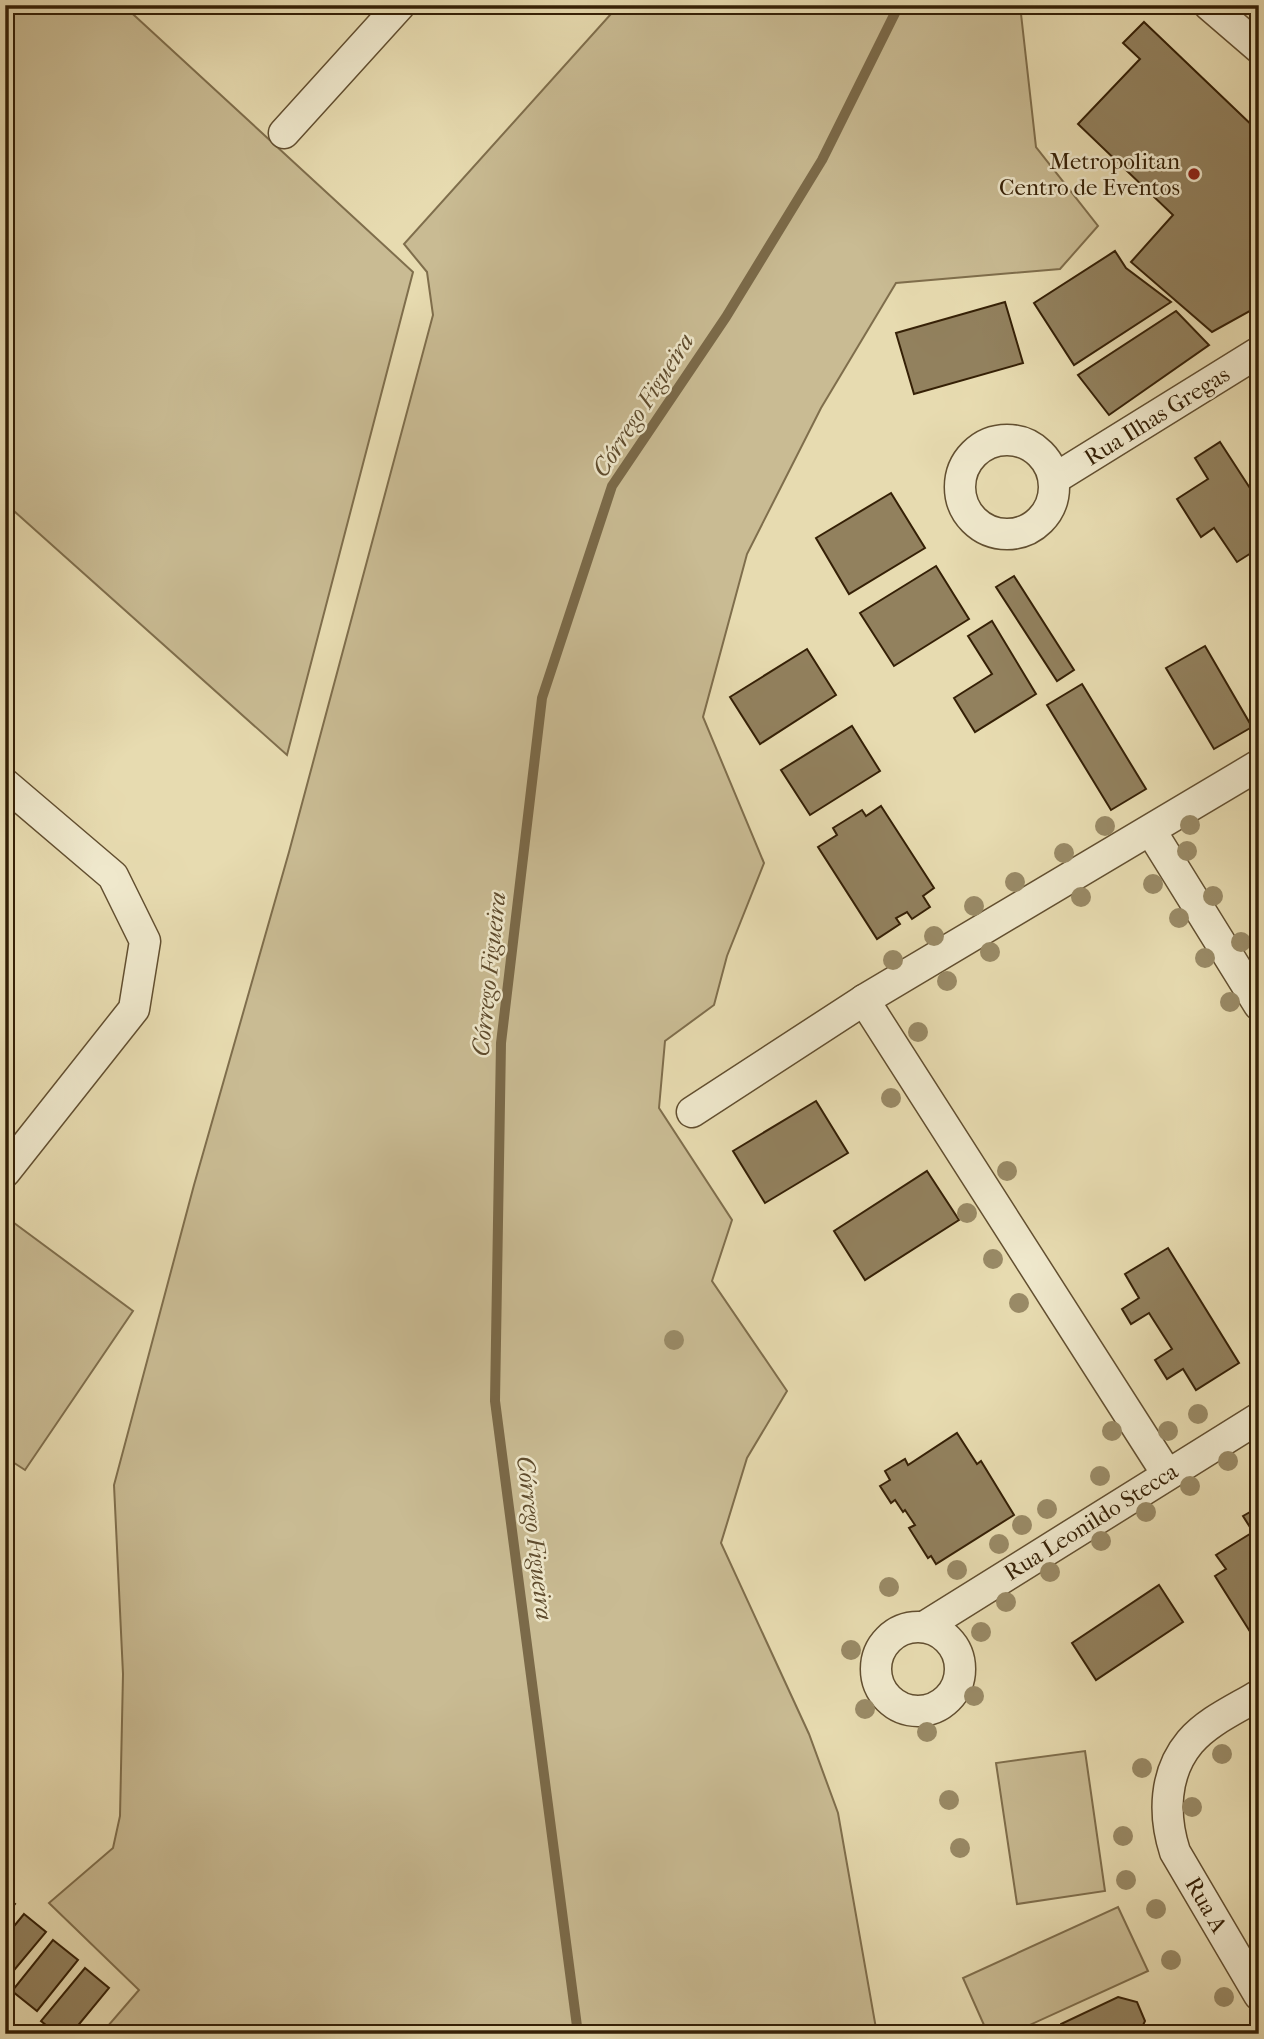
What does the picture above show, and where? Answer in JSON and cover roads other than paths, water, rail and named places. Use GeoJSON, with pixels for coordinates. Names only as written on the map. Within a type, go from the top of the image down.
{"type":"FeatureCollection","features":[{"type":"Feature","properties":{"kind":"street"},"geometry":{"type":"LineString","coordinates":[[284,133],[400,5]]}},
{"type":"Feature","properties":{"kind":"street"},"geometry":{"type":"LineString","coordinates":[[1209,5],[1259,48]]}},
{"type":"Feature","properties":{"kind":"street","name":"Rua Ilhas Gregas"},"geometry":{"type":"LineString","coordinates":[[1054,479],[1259,352]]}},
{"type":"Feature","properties":{"kind":"street"},"geometry":{"type":"LineString","coordinates":[[692,1112],[864,1000],[1259,765]]}},
{"type":"Feature","properties":{"kind":"street"},"geometry":{"type":"LineString","coordinates":[[5,784],[113,876],[145,941],[134,1009],[5,1172]]}},
{"type":"Feature","properties":{"kind":"street"},"geometry":{"type":"LineString","coordinates":[[1151,831],[1259,1005]]}},
{"type":"Feature","properties":{"kind":"street"},"geometry":{"type":"LineString","coordinates":[[864,1000],[1167,1474]]}},
{"type":"Feature","properties":{"kind":"street","name":"Rua Leonildo Stecca"},"geometry":{"type":"LineString","coordinates":[[923,1627],[1259,1418]]}},
{"type":"Feature","properties":{"kind":"street"},"geometry":{"type":"LineString","coordinates":[[956,1650],[936,1631],[923,1627],[897,1632],[887,1640],[876,1664],[877,1678],[882,1690],[901,1708],[915,1711],[930,1710],[943,1703],[953,1693],[959,1679],[957,1633],[979,1593]]}},
{"type":"Feature","properties":{"kind":"street","name":"Rua A"},"geometry":{"type":"LineString","coordinates":[[1259,1695],[1205,1728],[1190,1742],[1178,1761],[1166,1805],[1168,1830],[1175,1852],[1259,1995]]}},
{"type":"Feature","properties":{"kind":"waterway","name":"Córrego Figueira"},"geometry":{"type":"LineString","coordinates":[[578,2034],[495,1401],[501,1043],[542,698],[612,486],[726,317],[822,160],[899,5]]}},
{"type":"Feature","properties":{"kind":"place","name":"Metropolitan Centro de Eventos"},"geometry":{"type":"Point","coordinates":[1194,174]}}]}
